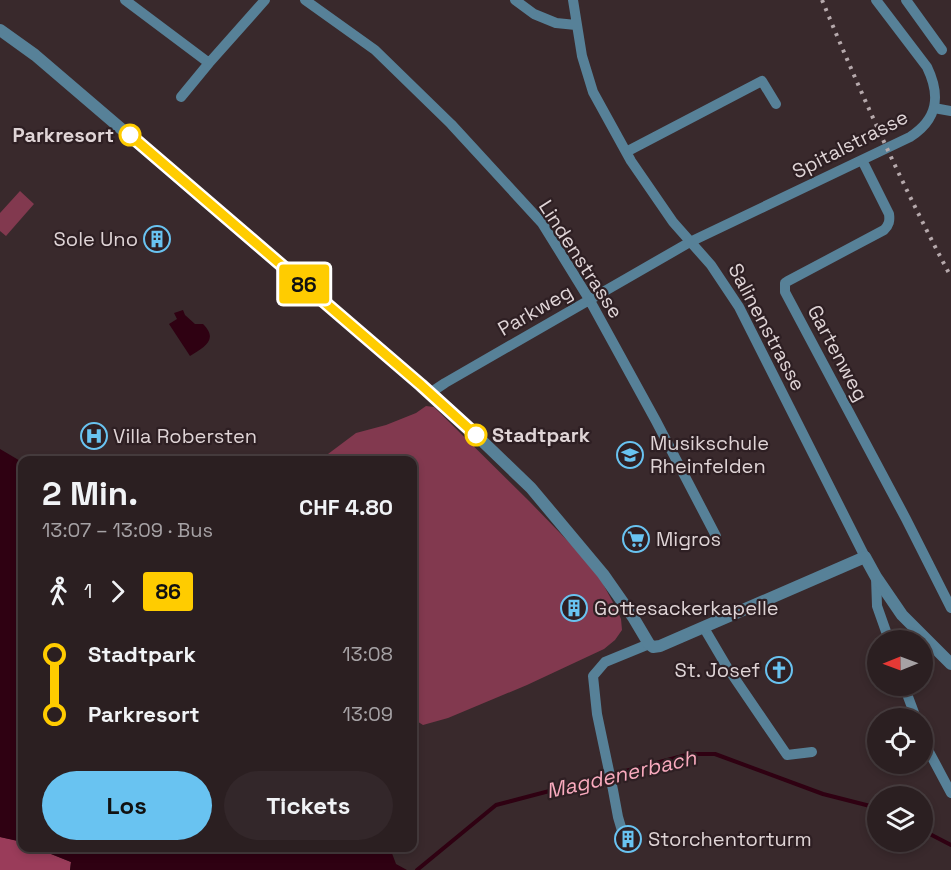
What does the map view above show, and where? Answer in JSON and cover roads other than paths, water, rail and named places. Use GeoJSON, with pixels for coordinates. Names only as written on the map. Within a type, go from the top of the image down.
{"type":"FeatureCollection","features":[{"type":"Feature","properties":{"kind":"street"},"geometry":{"type":"LineString","coordinates":[[125,0],[209,63]]}},
{"type":"Feature","properties":{"kind":"street"},"geometry":{"type":"LineString","coordinates":[[181,97],[265,0]]}},
{"type":"Feature","properties":{"kind":"street","name":"Lindenstrasse"},"geometry":{"type":"LineString","coordinates":[[305,0],[375,50],[451,124],[542,223],[589,299],[716,536]]}},
{"type":"Feature","properties":{"kind":"street"},"geometry":{"type":"LineString","coordinates":[[515,0],[534,14],[556,23],[576,25]]}},
{"type":"Feature","properties":{"kind":"street","name":"Salinenstrasse"},"geometry":{"type":"LineString","coordinates":[[573,0],[582,56],[591,87],[626,152],[673,222],[711,265],[739,307],[876,577],[902,615],[951,664]]}},
{"type":"Feature","properties":{"kind":"street","name":"Spitalstrasse"},"geometry":{"type":"LineString","coordinates":[[690,242],[862,160],[923,128],[934,108],[936,87],[927,67],[876,0]]}},
{"type":"Feature","properties":{"kind":"street"},"geometry":{"type":"LineString","coordinates":[[906,0],[942,50]]}},
{"type":"Feature","properties":{"kind":"street"},"geometry":{"type":"LineString","coordinates":[[0,30],[35,55],[450,410],[531,488],[603,574],[653,647],[704,628],[865,558]]}},
{"type":"Feature","properties":{"kind":"street"},"geometry":{"type":"LineString","coordinates":[[626,152],[762,81],[776,104]]}},
{"type":"Feature","properties":{"kind":"street"},"geometry":{"type":"LineString","coordinates":[[934,108],[951,111]]}},
{"type":"Feature","properties":{"kind":"street","name":"Gartenweg"},"geometry":{"type":"LineString","coordinates":[[862,160],[889,214],[889,225],[884,230],[788,281],[785,283],[785,292],[951,608]]}},
{"type":"Feature","properties":{"kind":"street","name":"Parkweg"},"geometry":{"type":"LineString","coordinates":[[430,393],[690,242]]}},
{"type":"Feature","properties":{"kind":"street"},"geometry":{"type":"LineString","coordinates":[[876,577],[877,606],[885,630]]}},
{"type":"Feature","properties":{"kind":"street"},"geometry":{"type":"LineString","coordinates":[[704,628],[727,667],[787,755],[812,752]]}},
{"type":"Feature","properties":{"kind":"street"},"geometry":{"type":"LineString","coordinates":[[623,834],[597,714],[594,676],[605,662],[649,644]]}},
{"type":"Feature","properties":{"kind":"street"},"geometry":{"type":"LineString","coordinates":[[933,759],[951,793]]}},
{"type":"Feature","properties":{"kind":"waterway","name":"Magdenerbach"},"geometry":{"type":"LineString","coordinates":[[417,870],[496,805],[690,754],[715,754],[823,794],[867,805]]}},
{"type":"Feature","properties":{"kind":"waterway","name":"Magdenerbach"},"geometry":{"type":"LineString","coordinates":[[933,836],[951,845]]}},
{"type":"Feature","properties":{"kind":"tunnel"},"geometry":{"type":"LineString","coordinates":[[623,834],[625,846]]}},
{"type":"Feature","properties":{"kind":"railway"},"geometry":{"type":"LineString","coordinates":[[822,0],[883,140],[951,277]]}},
{"type":"Feature","properties":{"kind":"place","name":"Parkresort"},"geometry":{"type":"Point","coordinates":[130,135]}},
{"type":"Feature","properties":{"kind":"place","name":"Sole Uno"},"geometry":{"type":"Point","coordinates":[157,239]}},
{"type":"Feature","properties":{"kind":"place","name":"Stadtpark"},"geometry":{"type":"Point","coordinates":[476,435]}},
{"type":"Feature","properties":{"kind":"place","name":"Villa Robersten"},"geometry":{"type":"Point","coordinates":[94,436]}},
{"type":"Feature","properties":{"kind":"place","name":"Musikschule Rheinfelden"},"geometry":{"type":"Point","coordinates":[630,455]}},
{"type":"Feature","properties":{"kind":"place","name":"Migros"},"geometry":{"type":"Point","coordinates":[636,539]}},
{"type":"Feature","properties":{"kind":"place","name":"Gottesackerkapelle"},"geometry":{"type":"Point","coordinates":[574,608]}},
{"type":"Feature","properties":{"kind":"place","name":"St. Josef"},"geometry":{"type":"Point","coordinates":[779,670]}},
{"type":"Feature","properties":{"kind":"place","name":"Storchentorturm"},"geometry":{"type":"Point","coordinates":[628,839]}}]}
